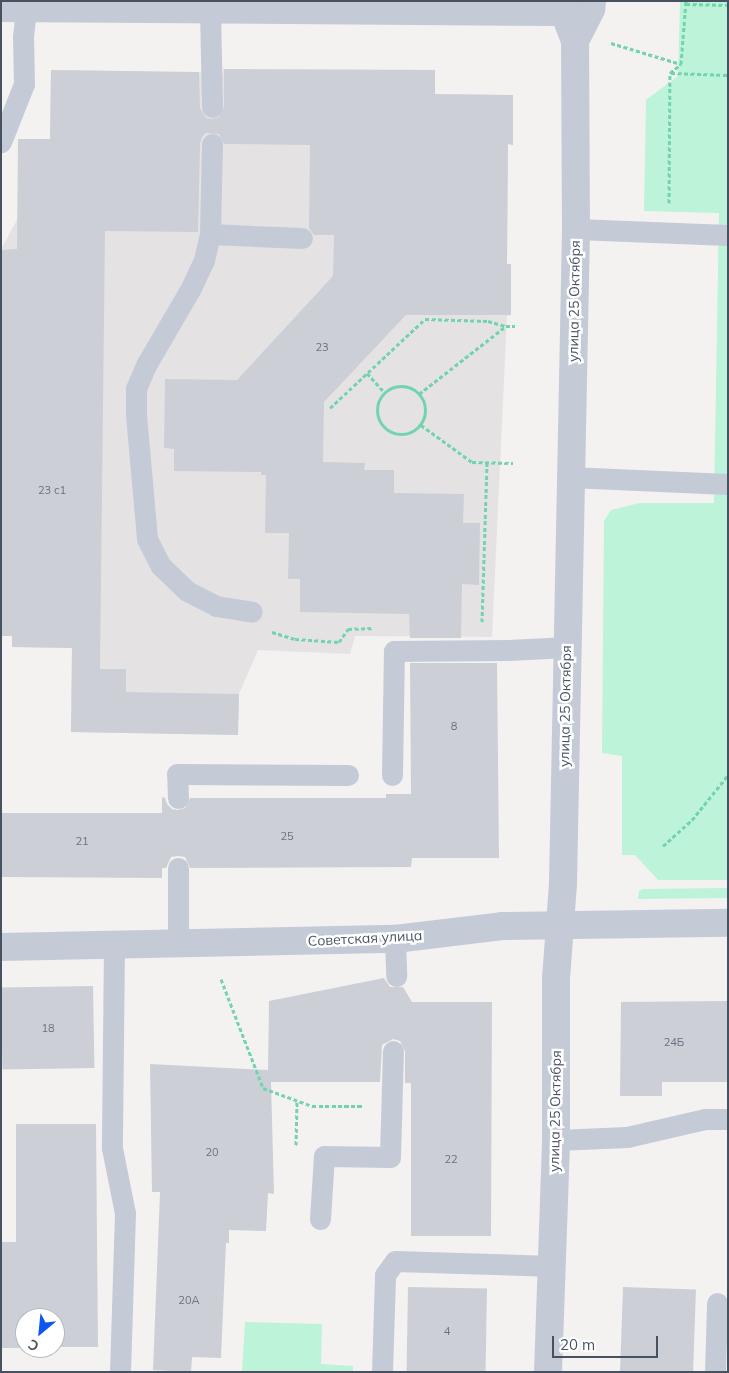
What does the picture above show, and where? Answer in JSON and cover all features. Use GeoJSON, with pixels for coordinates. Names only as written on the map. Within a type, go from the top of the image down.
{"type":"FeatureCollection","features":[{"type":"Feature","properties":{"kind":"street"},"geometry":{"type":"LineString","coordinates":[[14,8],[210,10],[562,7],[591,5]]}},
{"type":"Feature","properties":{"kind":"street","name":"улица 25 Октября"},"geometry":{"type":"LineString","coordinates":[[575,41],[591,5]]}},
{"type":"Feature","properties":{"kind":"street","name":"улица 25 Октября"},"geometry":{"type":"LineString","coordinates":[[548,1372],[556,1140],[556,979],[562,883],[569,477],[576,229],[575,41],[562,7]]}},
{"type":"Feature","properties":{"kind":"street","name":"Советская улица"},"geometry":{"type":"LineString","coordinates":[[1,947],[395,939],[502,926],[728,923]]}},
{"type":"Feature","properties":{"kind":"lane"},"geometry":{"type":"LineString","coordinates":[[1,142],[24,84],[23,36],[14,8]]}},
{"type":"Feature","properties":{"kind":"lane"},"geometry":{"type":"LineString","coordinates":[[210,10],[212,107]]}},
{"type":"Feature","properties":{"kind":"lane"},"geometry":{"type":"LineString","coordinates":[[212,144],[210,234],[204,260],[191,288],[146,365],[136,390],[136,415],[146,539],[162,566],[187,591],[216,606],[252,612]]}},
{"type":"Feature","properties":{"kind":"lane"},"geometry":{"type":"LineString","coordinates":[[576,229],[728,235]]}},
{"type":"Feature","properties":{"kind":"lane"},"geometry":{"type":"LineString","coordinates":[[210,234],[302,238]]}},
{"type":"Feature","properties":{"kind":"lane"},"geometry":{"type":"LineString","coordinates":[[569,477],[728,484]]}},
{"type":"Feature","properties":{"kind":"lane"},"geometry":{"type":"LineString","coordinates":[[392,775],[394,651],[509,650],[566,647]]}},
{"type":"Feature","properties":{"kind":"lane"},"geometry":{"type":"LineString","coordinates":[[178,798],[177,774],[348,775]]}},
{"type":"Feature","properties":{"kind":"lane"},"geometry":{"type":"LineString","coordinates":[[178,868],[178,944]]}},
{"type":"Feature","properties":{"kind":"lane"},"geometry":{"type":"LineString","coordinates":[[395,939],[396,976]]}},
{"type":"Feature","properties":{"kind":"lane"},"geometry":{"type":"LineString","coordinates":[[114,945],[112,1148],[125,1213],[120,1372]]}},
{"type":"Feature","properties":{"kind":"lane"},"geometry":{"type":"LineString","coordinates":[[320,1219],[324,1156],[390,1157],[393,1051]]}},
{"type":"Feature","properties":{"kind":"lane"},"geometry":{"type":"LineString","coordinates":[[556,1140],[627,1136],[706,1119],[728,1119]]}},
{"type":"Feature","properties":{"kind":"lane"},"geometry":{"type":"LineString","coordinates":[[382,1372],[385,1274],[395,1261],[552,1266]]}},
{"type":"Feature","properties":{"kind":"lane"},"geometry":{"type":"LineString","coordinates":[[715,1372],[717,1302]]}},
{"type":"Feature","properties":{"kind":"path"},"geometry":{"type":"LineString","coordinates":[[670,73],[681,64],[686,3],[728,4]]}},
{"type":"Feature","properties":{"kind":"path"},"geometry":{"type":"LineString","coordinates":[[603,41],[681,64]]}},
{"type":"Feature","properties":{"kind":"path"},"geometry":{"type":"LineString","coordinates":[[670,73],[728,76]]}},
{"type":"Feature","properties":{"kind":"path"},"geometry":{"type":"LineString","coordinates":[[669,200],[670,73]]}},
{"type":"Feature","properties":{"kind":"path"},"geometry":{"type":"LineString","coordinates":[[330,408],[425,319],[488,321],[506,326],[515,326]]}},
{"type":"Feature","properties":{"kind":"path"},"geometry":{"type":"LineString","coordinates":[[419,394],[506,326]]}},
{"type":"Feature","properties":{"kind":"path"},"geometry":{"type":"LineString","coordinates":[[367,373],[385,393]]}},
{"type":"Feature","properties":{"kind":"path"},"geometry":{"type":"LineString","coordinates":[[400,386],[410,387],[419,394],[424,404],[425,414],[421,425],[413,432],[402,435],[392,433],[383,427],[377,417],[376,406],[385,393],[400,386]]}},
{"type":"Feature","properties":{"kind":"path"},"geometry":{"type":"LineString","coordinates":[[421,425],[472,462],[513,463]]}},
{"type":"Feature","properties":{"kind":"path"},"geometry":{"type":"LineString","coordinates":[[482,624],[487,463]]}},
{"type":"Feature","properties":{"kind":"path"},"geometry":{"type":"LineString","coordinates":[[663,846],[692,820],[728,775]]}},
{"type":"Feature","properties":{"kind":"path"},"geometry":{"type":"LineString","coordinates":[[222,979],[262,1088],[312,1106],[391,1107]]}},
{"type":"Feature","properties":{"kind":"path"},"geometry":{"type":"LineString","coordinates":[[296,1148],[297,1101]]}},
{"type":"Feature","properties":{"kind":"shaded area"},"geometry":{"type":"Polygon","coordinates":[[[223,69],[435,70],[435,94],[513,95],[513,145],[508,144],[507,264],[511,264],[511,315],[507,316],[492,637],[355,636],[350,654],[258,650],[239,694],[238,735],[71,732],[72,648],[12,647],[12,636],[1,636],[1,249],[18,218],[18,139],[50,139],[51,70],[223,73],[223,69]]]}},
{"type":"Feature","properties":{"kind":"green space"},"geometry":{"type":"Polygon","coordinates":[[[680,1],[728,1],[728,880],[658,880],[635,855],[622,855],[622,756],[602,753],[604,521],[611,510],[640,503],[714,503],[719,213],[644,211],[646,100],[678,76],[680,1]]]}},
{"type":"Feature","properties":{"kind":"green space"},"geometry":{"type":"Polygon","coordinates":[[[728,888],[728,898],[638,899],[639,891],[643,889],[728,888]]]}},
{"type":"Feature","properties":{"kind":"green space"},"geometry":{"type":"Polygon","coordinates":[[[245,1322],[322,1324],[321,1364],[353,1366],[353,1372],[242,1372],[245,1322]]]}},
{"type":"Feature","properties":{"kind":"building"},"geometry":{"type":"Polygon","coordinates":[[[224,69],[435,70],[435,94],[513,95],[513,145],[508,144],[507,264],[511,264],[511,315],[406,315],[324,402],[323,462],[365,463],[364,470],[394,470],[394,493],[464,494],[463,523],[480,523],[479,585],[462,584],[461,638],[410,638],[409,614],[300,612],[300,579],[288,579],[289,533],[265,533],[266,475],[261,475],[261,472],[174,471],[174,449],[164,448],[165,379],[237,380],[333,276],[334,235],[314,235],[309,228],[310,145],[224,144],[219,134],[206,133],[202,137],[200,144],[198,232],[105,231],[100,669],[126,669],[126,692],[239,694],[238,735],[71,732],[72,648],[12,647],[12,636],[1,636],[1,250],[17,249],[18,139],[50,139],[51,70],[199,72],[200,108],[206,118],[212,119],[219,117],[224,107],[224,69]]]}},
{"type":"Feature","properties":{"kind":"building"},"geometry":{"type":"Polygon","coordinates":[[[410,663],[497,663],[499,858],[412,858],[411,867],[190,868],[185,857],[178,856],[171,857],[166,868],[162,868],[162,878],[1,877],[1,813],[162,813],[162,797],[165,798],[167,804],[172,809],[178,810],[185,808],[190,798],[386,798],[386,794],[411,794],[410,663]]]}},
{"type":"Feature","properties":{"kind":"building"},"geometry":{"type":"Polygon","coordinates":[[[384,978],[390,987],[403,987],[412,1002],[492,1002],[491,1236],[411,1236],[411,1083],[405,1083],[405,1051],[400,1041],[393,1039],[382,1045],[380,1082],[271,1082],[274,1194],[268,1193],[266,1231],[229,1230],[229,1243],[226,1243],[221,1358],[192,1357],[191,1372],[153,1370],[160,1192],[152,1192],[150,1064],[268,1070],[269,1001],[384,978]]]}},
{"type":"Feature","properties":{"kind":"building"},"geometry":{"type":"Polygon","coordinates":[[[93,986],[94,1068],[2,1070],[1,988],[93,986]]]}},
{"type":"Feature","properties":{"kind":"building"},"geometry":{"type":"Polygon","coordinates":[[[728,1001],[728,1082],[662,1082],[662,1096],[620,1096],[621,1002],[728,1001]]]}},
{"type":"Feature","properties":{"kind":"building"},"geometry":{"type":"Polygon","coordinates":[[[16,1124],[96,1124],[98,1347],[65,1347],[65,1308],[15,1308],[15,1348],[1,1348],[1,1242],[16,1242],[16,1124]]]}},
{"type":"Feature","properties":{"kind":"building"},"geometry":{"type":"Polygon","coordinates":[[[408,1287],[487,1288],[486,1372],[407,1372],[408,1287]]]}},
{"type":"Feature","properties":{"kind":"building"},"geometry":{"type":"Polygon","coordinates":[[[623,1287],[696,1290],[693,1372],[620,1372],[623,1287]]]}}]}
